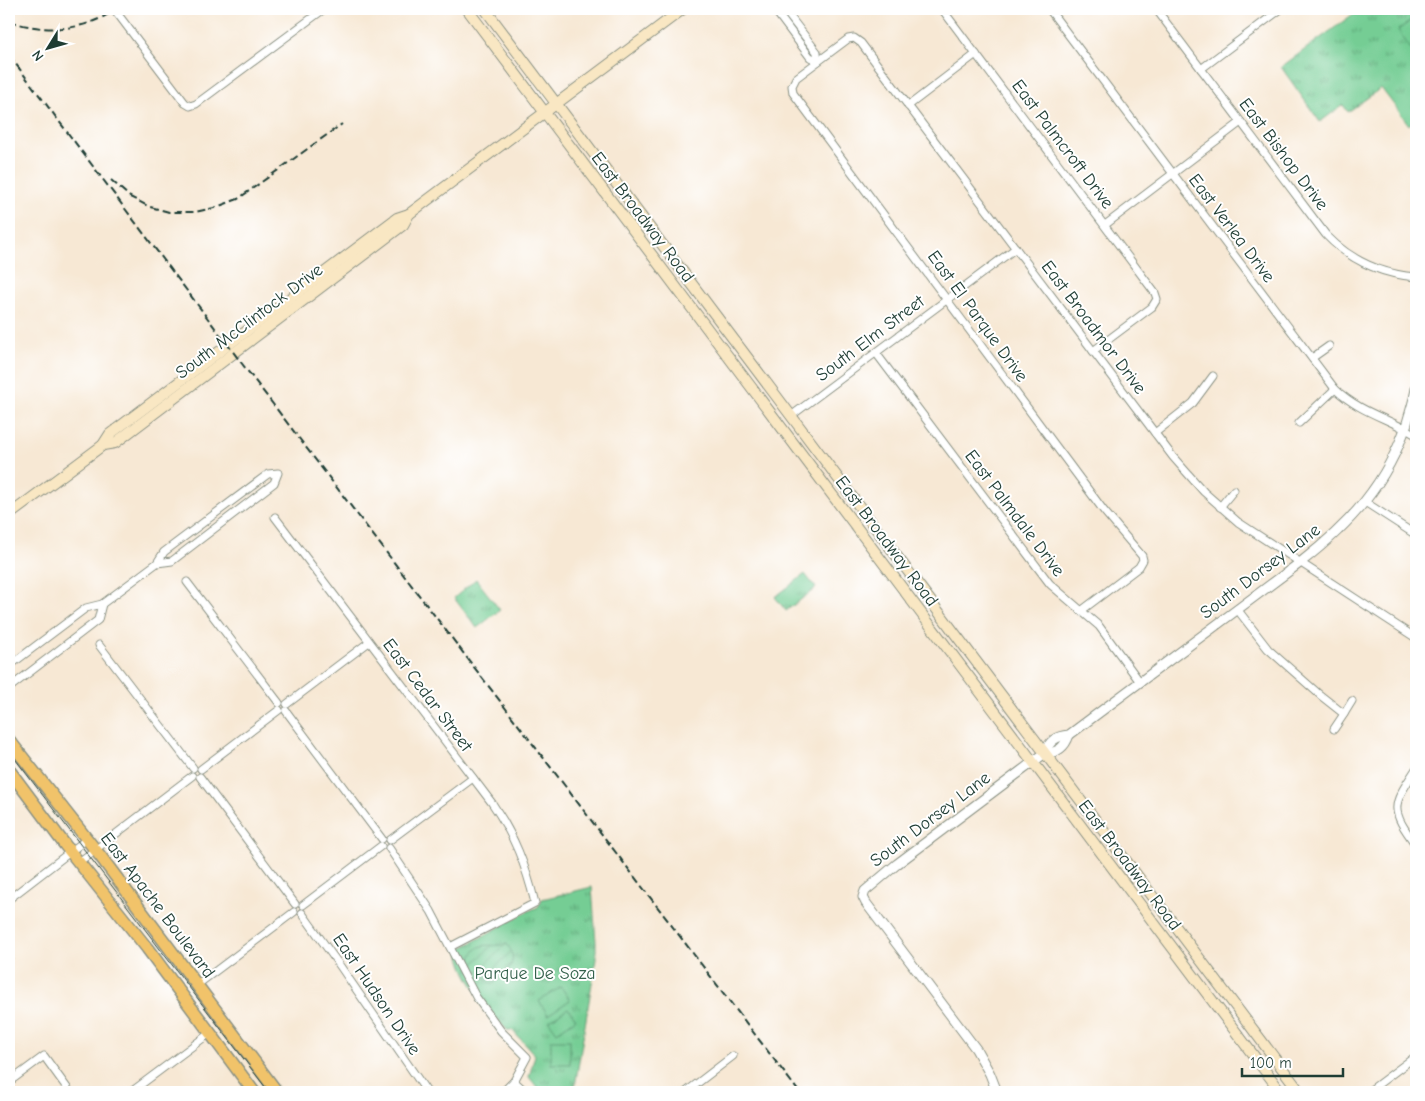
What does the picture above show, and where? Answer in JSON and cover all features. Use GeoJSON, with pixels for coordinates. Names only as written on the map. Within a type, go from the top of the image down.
{"type":"FeatureCollection","features":[{"type":"Feature","properties":{"kind":"main road","name":"East Broadway Road"},"geometry":{"type":"LineString","coordinates":[[466,9],[1281,1092]]}},
{"type":"Feature","properties":{"kind":"main road","name":"East Broadway Road"},"geometry":{"type":"LineString","coordinates":[[485,9],[1300,1092]]}},
{"type":"Feature","properties":{"kind":"main road","name":"South McClintock Drive"},"geometry":{"type":"LineString","coordinates":[[9,516],[103,445],[115,442],[403,225],[410,214],[683,9]]}},
{"type":"Feature","properties":{"kind":"main road"},"geometry":{"type":"LineString","coordinates":[[665,273],[677,264]]}},
{"type":"Feature","properties":{"kind":"main road"},"geometry":{"type":"LineString","coordinates":[[779,426],[791,416]]}},
{"type":"Feature","properties":{"kind":"main road"},"geometry":{"type":"LineString","coordinates":[[904,592],[918,584]]}},
{"type":"Feature","properties":{"kind":"main road","name":"East Apache Boulevard"},"geometry":{"type":"LineString","coordinates":[[9,740],[95,849],[277,1092]]}},
{"type":"Feature","properties":{"kind":"main road","name":"East Apache Boulevard"},"geometry":{"type":"LineString","coordinates":[[9,770],[70,852],[132,929],[254,1092]]}},
{"type":"Feature","properties":{"kind":"main road"},"geometry":{"type":"LineString","coordinates":[[1138,902],[1150,893]]}},
{"type":"Feature","properties":{"kind":"main road"},"geometry":{"type":"LineString","coordinates":[[1218,1007],[1229,998]]}},
{"type":"Feature","properties":{"kind":"street"},"geometry":{"type":"LineString","coordinates":[[114,9],[190,106],[196,104],[324,9]]}},
{"type":"Feature","properties":{"kind":"street"},"geometry":{"type":"LineString","coordinates":[[774,9],[810,57],[818,61]]}},
{"type":"Feature","properties":{"kind":"street"},"geometry":{"type":"LineString","coordinates":[[784,9],[817,52],[818,61]]}},
{"type":"Feature","properties":{"kind":"street","name":"East Palmcroft Drive"},"geometry":{"type":"LineString","coordinates":[[942,9],[1105,225],[1153,290],[1157,299],[1152,307],[1093,351]]}},
{"type":"Feature","properties":{"kind":"street","name":"East Verlea Drive"},"geometry":{"type":"LineString","coordinates":[[1050,9],[1335,389],[1348,402],[1416,435]]}},
{"type":"Feature","properties":{"kind":"street","name":"East Bishop Drive"},"geometry":{"type":"LineString","coordinates":[[1156,9],[1334,244],[1351,257],[1370,267],[1416,278]]}},
{"type":"Feature","properties":{"kind":"street"},"geometry":{"type":"LineString","coordinates":[[1201,69],[1281,9]]}},
{"type":"Feature","properties":{"kind":"street","name":"East Broadmor Drive"},"geometry":{"type":"LineString","coordinates":[[792,86],[796,78],[848,39],[857,39],[1188,476],[1220,507],[1252,532],[1416,638]]}},
{"type":"Feature","properties":{"kind":"street"},"geometry":{"type":"LineString","coordinates":[[908,106],[976,54]]}},
{"type":"Feature","properties":{"kind":"street","name":"East El Parque Drive"},"geometry":{"type":"LineString","coordinates":[[792,86],[795,96],[1104,511],[1141,552],[1143,560],[1136,570],[1081,611]]}},
{"type":"Feature","properties":{"kind":"street"},"geometry":{"type":"LineString","coordinates":[[1105,225],[1241,122]]}},
{"type":"Feature","properties":{"kind":"street","name":"South Elm Street"},"geometry":{"type":"LineString","coordinates":[[791,416],[1016,248]]}},
{"type":"Feature","properties":{"kind":"street"},"geometry":{"type":"LineString","coordinates":[[1312,358],[1328,346]]}},
{"type":"Feature","properties":{"kind":"street","name":"East Palmdale Drive"},"geometry":{"type":"LineString","coordinates":[[876,353],[1050,584],[1098,626],[1140,682]]}},
{"type":"Feature","properties":{"kind":"street"},"geometry":{"type":"LineString","coordinates":[[1155,433],[1193,403],[1213,376]]}},
{"type":"Feature","properties":{"kind":"street"},"geometry":{"type":"LineString","coordinates":[[1299,424],[1335,389]]}},
{"type":"Feature","properties":{"kind":"street","name":"South Dorsey Lane"},"geometry":{"type":"LineString","coordinates":[[997,1092],[988,1069],[976,1049],[871,910],[863,897],[864,891],[1033,762],[1044,753],[1048,744],[1059,736],[1069,735],[1335,535],[1365,502],[1393,458],[1405,428],[1416,389]]}},
{"type":"Feature","properties":{"kind":"street"},"geometry":{"type":"LineString","coordinates":[[9,666],[86,608],[102,604],[157,563],[164,552],[268,474],[278,473],[274,483],[172,561],[157,563]]}},
{"type":"Feature","properties":{"kind":"street"},"geometry":{"type":"LineString","coordinates":[[1220,507],[1234,490]]}},
{"type":"Feature","properties":{"kind":"street"},"geometry":{"type":"LineString","coordinates":[[1365,502],[1416,535]]}},
{"type":"Feature","properties":{"kind":"street","name":"East Cedar Street"},"geometry":{"type":"LineString","coordinates":[[275,517],[492,802],[510,832],[525,864],[535,903],[450,948]]}},
{"type":"Feature","properties":{"kind":"street"},"geometry":{"type":"LineString","coordinates":[[187,582],[386,843],[424,899],[466,981],[483,1007],[501,1031],[527,1057],[514,1081],[503,1092]]}},
{"type":"Feature","properties":{"kind":"street"},"geometry":{"type":"LineString","coordinates":[[9,688],[98,620],[102,604]]}},
{"type":"Feature","properties":{"kind":"street"},"geometry":{"type":"LineString","coordinates":[[1238,609],[1268,649],[1344,714]]}},
{"type":"Feature","properties":{"kind":"street"},"geometry":{"type":"LineString","coordinates":[[79,862],[369,642]]}},
{"type":"Feature","properties":{"kind":"street"},"geometry":{"type":"LineString","coordinates":[[99,645],[304,909],[302,913],[294,912]]}},
{"type":"Feature","properties":{"kind":"street"},"geometry":{"type":"LineString","coordinates":[[1334,729],[1352,701]]}},
{"type":"Feature","properties":{"kind":"street"},"geometry":{"type":"LineString","coordinates":[[1416,769],[1398,797],[1396,809],[1399,821],[1416,845]]}},
{"type":"Feature","properties":{"kind":"street"},"geometry":{"type":"LineString","coordinates":[[197,985],[294,912],[293,908],[386,843],[473,778]]}},
{"type":"Feature","properties":{"kind":"street"},"geometry":{"type":"LineString","coordinates":[[9,899],[87,839]]}},
{"type":"Feature","properties":{"kind":"street","name":"East Hudson Drive"},"geometry":{"type":"LineString","coordinates":[[302,913],[427,1092]]}},
{"type":"Feature","properties":{"kind":"street"},"geometry":{"type":"LineString","coordinates":[[132,1092],[210,1033]]}},
{"type":"Feature","properties":{"kind":"street"},"geometry":{"type":"LineString","coordinates":[[9,1082],[44,1056],[70,1092]]}},
{"type":"Feature","properties":{"kind":"street"},"geometry":{"type":"LineString","coordinates":[[686,1092],[733,1056]]}},
{"type":"Feature","properties":{"kind":"street"},"geometry":{"type":"LineString","coordinates":[[1368,1092],[1416,1056]]}},
{"type":"Feature","properties":{"kind":"street"},"geometry":{"type":"LineString","coordinates":[[514,1081],[526,1092]]}},
{"type":"Feature","properties":{"kind":"green space"},"geometry":{"type":"Polygon","coordinates":[[[1360,9],[1416,9],[1416,119],[1409,125],[1381,88],[1348,112],[1343,105],[1320,122],[1281,67],[1360,9]]]}},
{"type":"Feature","properties":{"kind":"green space"},"geometry":{"type":"Polygon","coordinates":[[[1416,17],[1416,48],[1412,51],[1398,30],[1416,17]]]}},
{"type":"Feature","properties":{"kind":"green space"},"geometry":{"type":"Polygon","coordinates":[[[805,574],[816,588],[786,611],[775,597],[805,574]]]}},
{"type":"Feature","properties":{"kind":"green space"},"geometry":{"type":"Polygon","coordinates":[[[476,579],[500,610],[477,628],[454,598],[476,579]]]}},
{"type":"Feature","properties":{"kind":"green space","name":"Parque De Soza"},"geometry":{"type":"Polygon","coordinates":[[[592,887],[596,959],[574,1092],[541,1092],[529,1077],[535,1055],[512,1030],[507,1030],[485,1003],[469,979],[460,957],[460,949],[538,907],[542,899],[592,887]]]}},
{"type":"Feature","properties":{"kind":"green space"},"geometry":{"type":"Polygon","coordinates":[[[507,944],[512,956],[510,967],[493,984],[475,971],[471,958],[474,952],[482,946],[507,944]]]}},
{"type":"Feature","properties":{"kind":"green space"},"geometry":{"type":"Polygon","coordinates":[[[561,987],[570,1000],[548,1015],[539,1001],[561,987]]]}},
{"type":"Feature","properties":{"kind":"green space"},"geometry":{"type":"Polygon","coordinates":[[[568,1008],[576,1019],[557,1032],[549,1021],[568,1008]]]}},
{"type":"Feature","properties":{"kind":"green space"},"geometry":{"type":"Polygon","coordinates":[[[551,1040],[570,1040],[570,1064],[551,1064],[551,1040]]]}},
{"type":"Feature","properties":{"kind":"tram line"},"geometry":{"type":"LineString","coordinates":[[9,751],[269,1092]]}},
{"type":"Feature","properties":{"kind":"railway"},"geometry":{"type":"LineString","coordinates":[[9,21],[50,29],[64,28],[91,22],[104,17],[116,9]]}},
{"type":"Feature","properties":{"kind":"railway"},"geometry":{"type":"LineString","coordinates":[[9,55],[243,365],[799,1092]]}},
{"type":"Feature","properties":{"kind":"railway"},"geometry":{"type":"LineString","coordinates":[[111,180],[130,197],[150,207],[169,212],[195,212],[214,208],[238,199],[342,124]]}}]}
